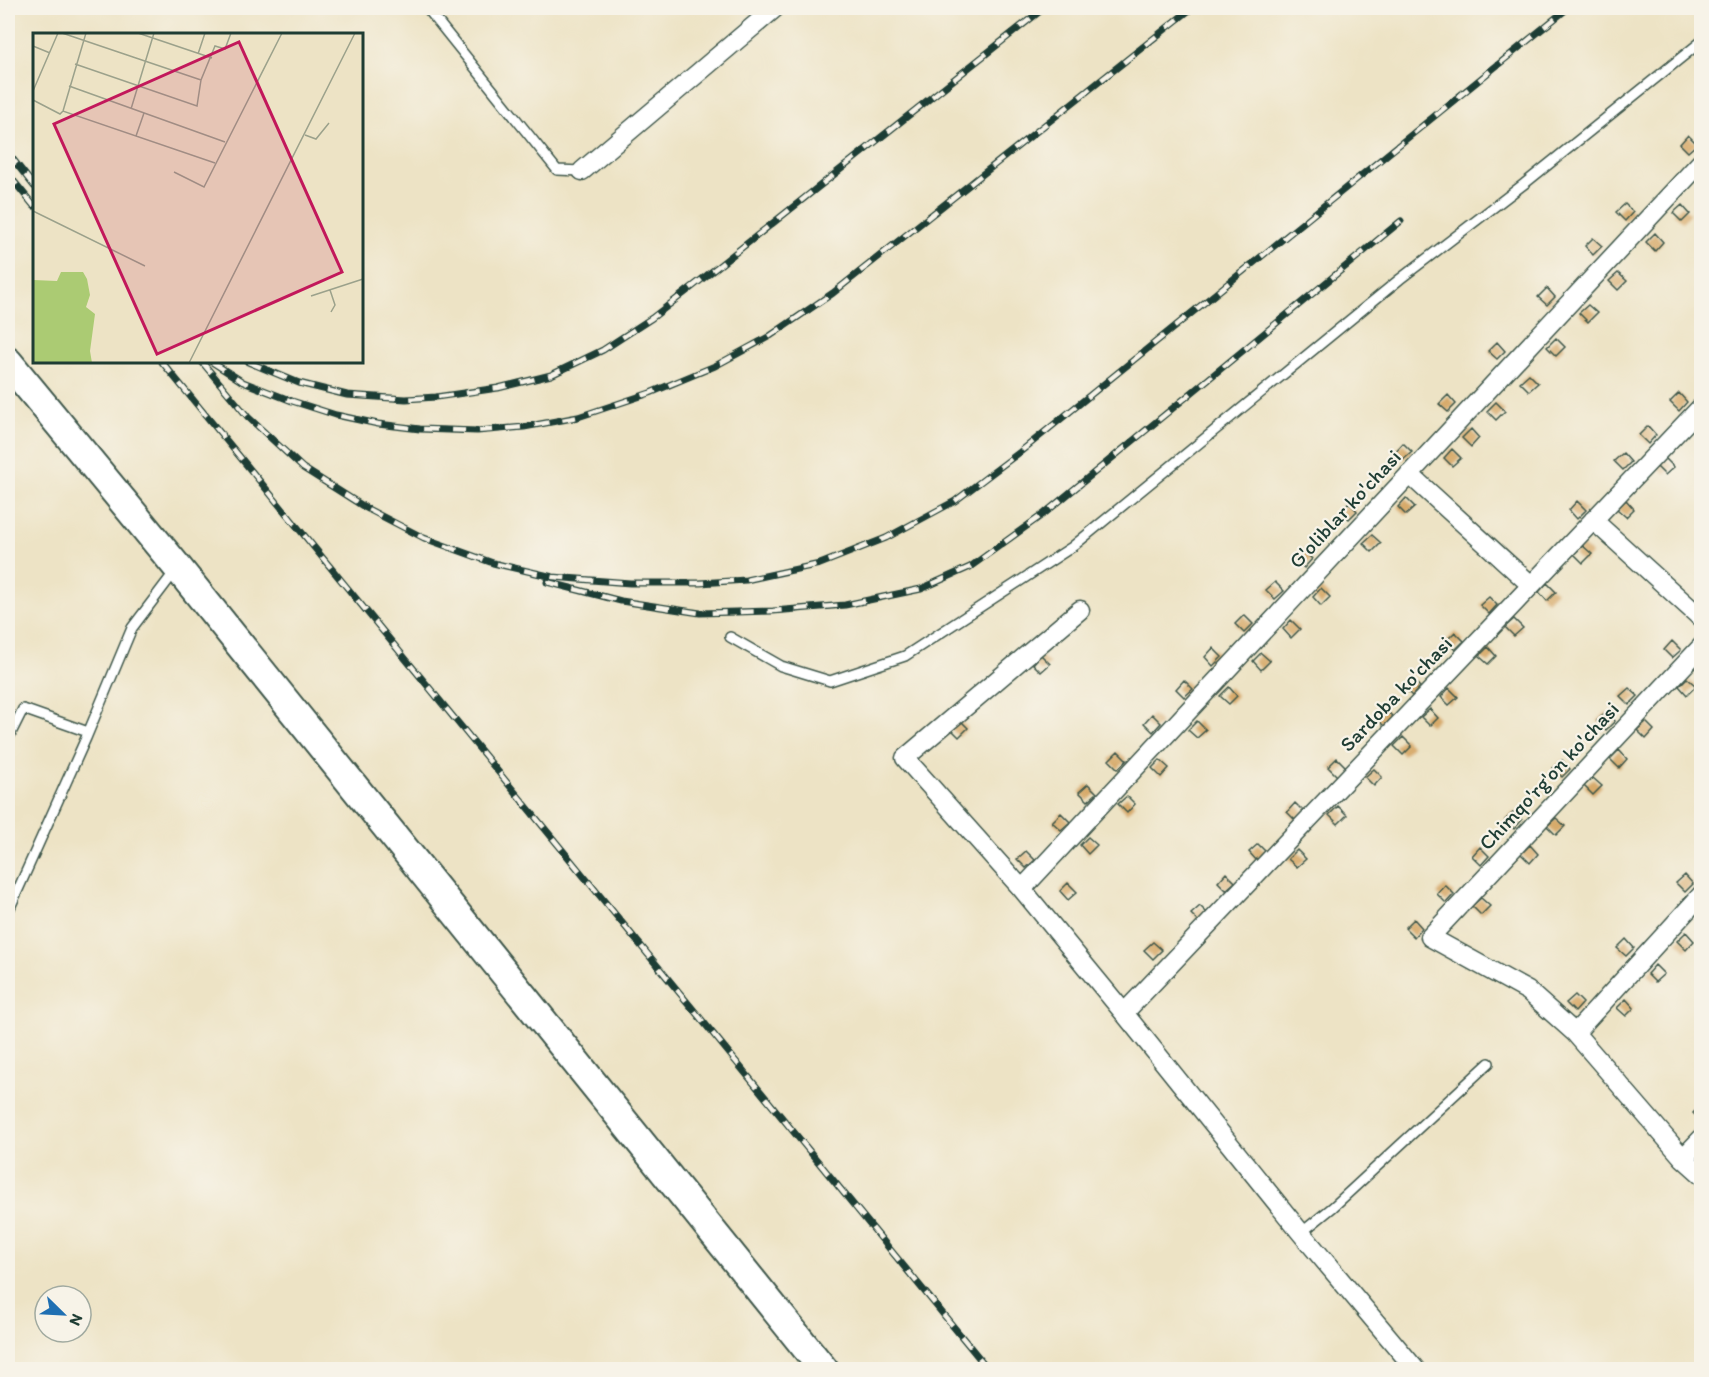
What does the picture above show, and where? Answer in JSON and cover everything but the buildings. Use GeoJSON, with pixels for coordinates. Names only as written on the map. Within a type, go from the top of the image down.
{"type":"FeatureCollection","features":[{"type":"Feature","properties":{"kind":"main road"},"geometry":{"type":"LineString","coordinates":[[8,362],[178,568],[824,1370]]}},
{"type":"Feature","properties":{"kind":"street"},"geometry":{"type":"LineString","coordinates":[[582,171],[775,8]]}},
{"type":"Feature","properties":{"kind":"street","name":"G'oliblar ko'chasi"},"geometry":{"type":"LineString","coordinates":[[1022,889],[1701,161]]}},
{"type":"Feature","properties":{"kind":"street","name":"Sardoba ko'chasi"},"geometry":{"type":"LineString","coordinates":[[1124,1013],[1701,406]]}},
{"type":"Feature","properties":{"kind":"street"},"geometry":{"type":"LineString","coordinates":[[1409,474],[1531,585]]}},
{"type":"Feature","properties":{"kind":"street"},"geometry":{"type":"LineString","coordinates":[[1593,520],[1701,619]]}},
{"type":"Feature","properties":{"kind":"street"},"geometry":{"type":"LineString","coordinates":[[1080,610],[905,758],[1022,889],[1301,1233],[1416,1370]]}},
{"type":"Feature","properties":{"kind":"street","name":"Chimqo'rg'on ko'chasi"},"geometry":{"type":"LineString","coordinates":[[1575,1033],[1528,991],[1430,937],[1701,646]]}},
{"type":"Feature","properties":{"kind":"street"},"geometry":{"type":"LineString","coordinates":[[1701,894],[1575,1033],[1683,1158],[1701,1175]]}},
{"type":"Feature","properties":{"kind":"street"},"geometry":{"type":"LineString","coordinates":[[1683,1158],[1701,1138]]}},
{"type":"Feature","properties":{"kind":"lane"},"geometry":{"type":"LineString","coordinates":[[428,8],[557,170],[582,171]]}},
{"type":"Feature","properties":{"kind":"lane"},"geometry":{"type":"LineString","coordinates":[[730,637],[781,666],[830,681],[905,656],[1072,547],[1391,287],[1524,184],[1701,41]]}},
{"type":"Feature","properties":{"kind":"lane"},"geometry":{"type":"LineString","coordinates":[[8,912],[132,628],[178,568]]}},
{"type":"Feature","properties":{"kind":"lane"},"geometry":{"type":"LineString","coordinates":[[8,740],[23,709],[88,732]]}},
{"type":"Feature","properties":{"kind":"lane"},"geometry":{"type":"LineString","coordinates":[[1301,1233],[1333,1207],[1489,1063]]}},
{"type":"Feature","properties":{"kind":"railway"},"geometry":{"type":"LineString","coordinates":[[250,363],[299,383],[347,395],[406,399],[498,388],[551,375],[603,350],[652,318],[1044,8]]}},
{"type":"Feature","properties":{"kind":"railway"},"geometry":{"type":"LineString","coordinates":[[214,363],[243,382],[292,401],[336,415],[378,424],[420,429],[477,431],[524,427],[578,417],[650,393],[715,366],[770,336],[833,293],[1192,8]]}},
{"type":"Feature","properties":{"kind":"railway"},"geometry":{"type":"LineString","coordinates":[[203,363],[248,417],[303,468],[366,508],[424,538],[493,563],[553,577],[630,583],[700,583],[746,580],[820,564],[886,538],[955,501],[1020,452],[1568,8]]}},
{"type":"Feature","properties":{"kind":"railway"},"geometry":{"type":"LineString","coordinates":[[8,153],[33,185]]}},
{"type":"Feature","properties":{"kind":"railway"},"geometry":{"type":"LineString","coordinates":[[8,174],[33,205]]}},
{"type":"Feature","properties":{"kind":"railway"},"geometry":{"type":"LineString","coordinates":[[547,582],[621,601],[700,613],[773,611],[845,605],[921,589],[970,567],[1045,513],[1401,221]]}},
{"type":"Feature","properties":{"kind":"railway"},"geometry":{"type":"LineString","coordinates":[[163,363],[989,1370]]}}]}
